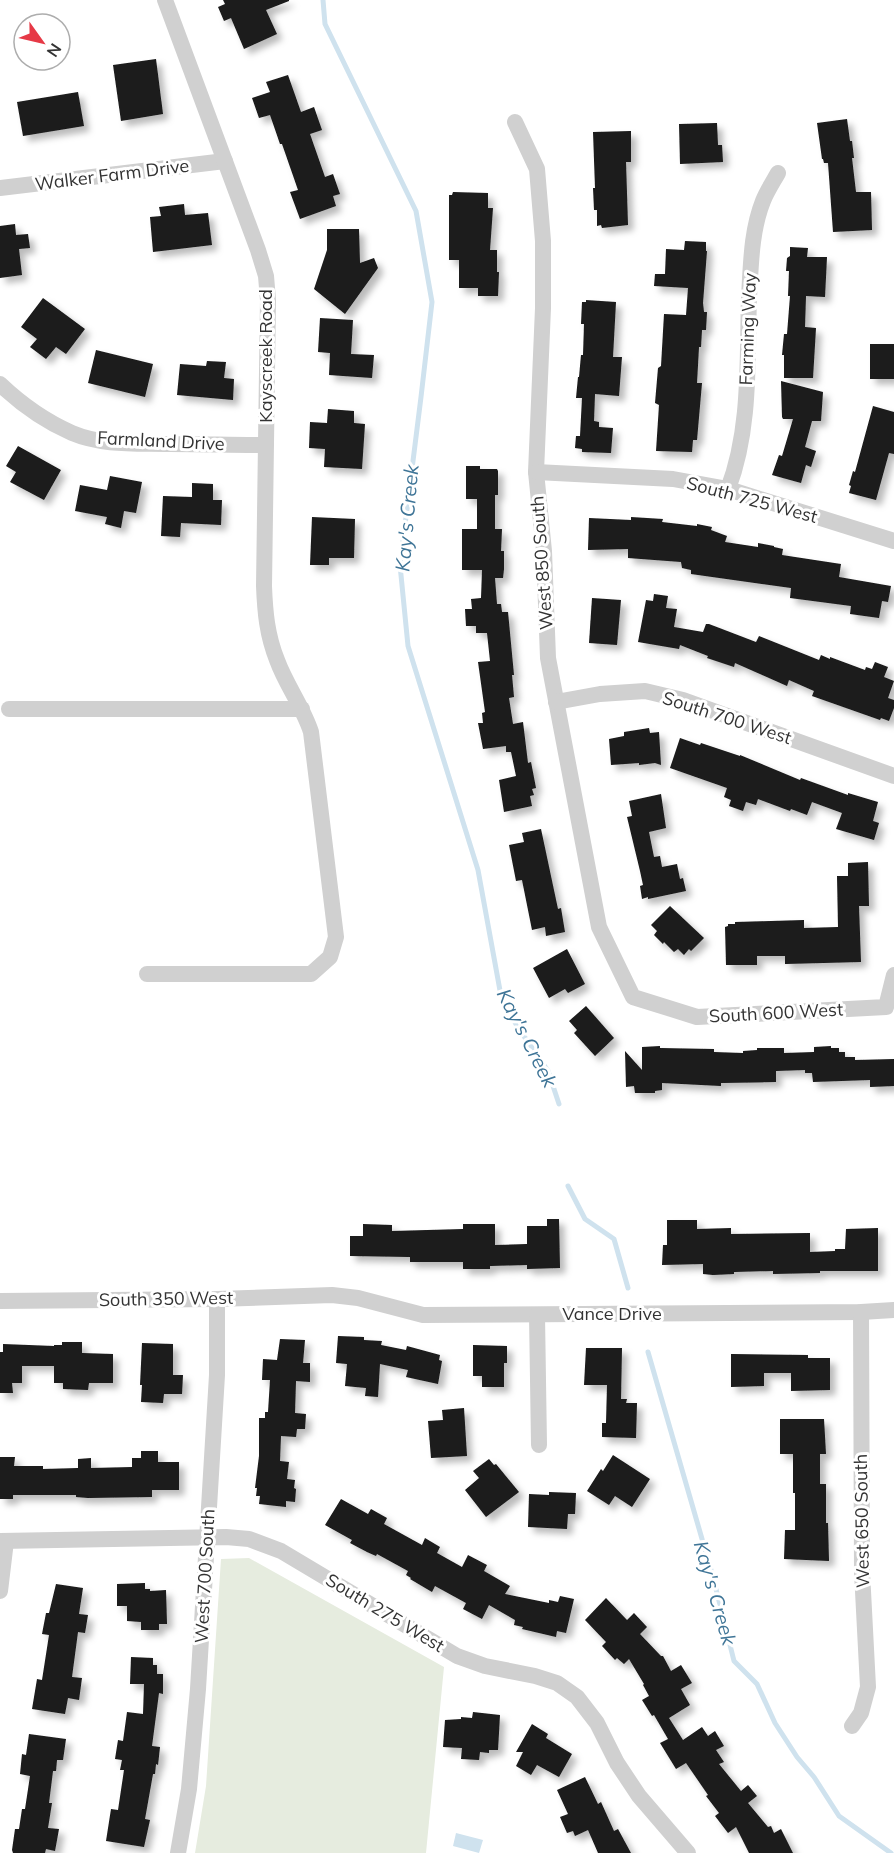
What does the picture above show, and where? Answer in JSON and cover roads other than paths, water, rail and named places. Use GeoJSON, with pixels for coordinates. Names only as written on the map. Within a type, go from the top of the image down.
{"type":"FeatureCollection","features":[{"type":"Feature","properties":{"kind":"street","name":"Kayscreek Road"},"geometry":{"type":"LineString","coordinates":[[147,974],[311,974],[330,957],[336,937],[311,732],[277,660],[266,624],[264,586],[268,300],[266,276],[165,0]]}},
{"type":"Feature","properties":{"kind":"street","name":"West 850 South"},"geometry":{"type":"LineString","coordinates":[[515,122],[537,169],[543,242],[543,308],[536,472],[544,551],[548,658],[599,927],[633,997]]}},
{"type":"Feature","properties":{"kind":"street","name":"Walker Farm Drive"},"geometry":{"type":"LineString","coordinates":[[0,188],[225,161]]}},
{"type":"Feature","properties":{"kind":"street","name":"Farming Way"},"geometry":{"type":"LineString","coordinates":[[728,489],[741,443],[745,406],[754,234],[763,202],[778,172]]}},
{"type":"Feature","properties":{"kind":"street","name":"Farmland Drive"},"geometry":{"type":"LineString","coordinates":[[0,384],[19,402],[45,420],[74,434],[100,441],[266,445]]}},
{"type":"Feature","properties":{"kind":"street","name":"South 725 West"},"geometry":{"type":"LineString","coordinates":[[536,472],[674,479],[728,489],[894,541]]}},
{"type":"Feature","properties":{"kind":"street","name":"South 700 West"},"geometry":{"type":"LineString","coordinates":[[556,702],[600,694],[645,691],[684,700],[894,776]]}},
{"type":"Feature","properties":{"kind":"street"},"geometry":{"type":"LineString","coordinates":[[9,709],[302,709]]}},
{"type":"Feature","properties":{"kind":"street","name":"South 600 West"},"geometry":{"type":"LineString","coordinates":[[633,997],[697,1017],[886,1007],[894,975]]}},
{"type":"Feature","properties":{"kind":"street","name":"South 350 West"},"geometry":{"type":"LineString","coordinates":[[0,1301],[217,1299],[332,1295]]}},
{"type":"Feature","properties":{"kind":"street","name":"Vance Drive"},"geometry":{"type":"LineString","coordinates":[[332,1295],[358,1298],[423,1315],[894,1310]]}},
{"type":"Feature","properties":{"kind":"street","name":"West 700 South"},"geometry":{"type":"LineString","coordinates":[[178,1853],[189,1788],[208,1537],[217,1375],[217,1299]]}},
{"type":"Feature","properties":{"kind":"street","name":"West 650 South"},"geometry":{"type":"LineString","coordinates":[[852,1726],[861,1713],[868,1687],[862,1572],[861,1312]]}},
{"type":"Feature","properties":{"kind":"street"},"geometry":{"type":"LineString","coordinates":[[537,1315],[539,1445]]}},
{"type":"Feature","properties":{"kind":"street","name":"South 275 West"},"geometry":{"type":"LineString","coordinates":[[3,1541],[208,1537],[249,1539],[280,1551],[457,1656],[485,1666],[536,1676],[557,1683],[577,1696],[597,1723],[617,1763],[639,1796],[688,1853]]}},
{"type":"Feature","properties":{"kind":"street"},"geometry":{"type":"LineString","coordinates":[[0,1591],[3,1541]]}},
{"type":"Feature","properties":{"kind":"water"},"geometry":{"type":"Polygon","coordinates":[[[456,1833],[483,1840],[479,1853],[453,1846],[456,1833]]]}},
{"type":"Feature","properties":{"kind":"waterway","name":"Kay's Creek"},"geometry":{"type":"LineString","coordinates":[[323,0],[325,24],[416,211],[432,302],[400,565],[408,646],[478,870],[501,996],[517,1026],[548,1071],[559,1104]]}},
{"type":"Feature","properties":{"kind":"waterway","name":"Kay's Creek"},"geometry":{"type":"LineString","coordinates":[[568,1186],[585,1219],[614,1239],[628,1288]]}},
{"type":"Feature","properties":{"kind":"waterway","name":"Kay's Creek"},"geometry":{"type":"LineString","coordinates":[[648,1352],[713,1577],[734,1661],[757,1684],[775,1723],[839,1816],[891,1853]]}}]}
